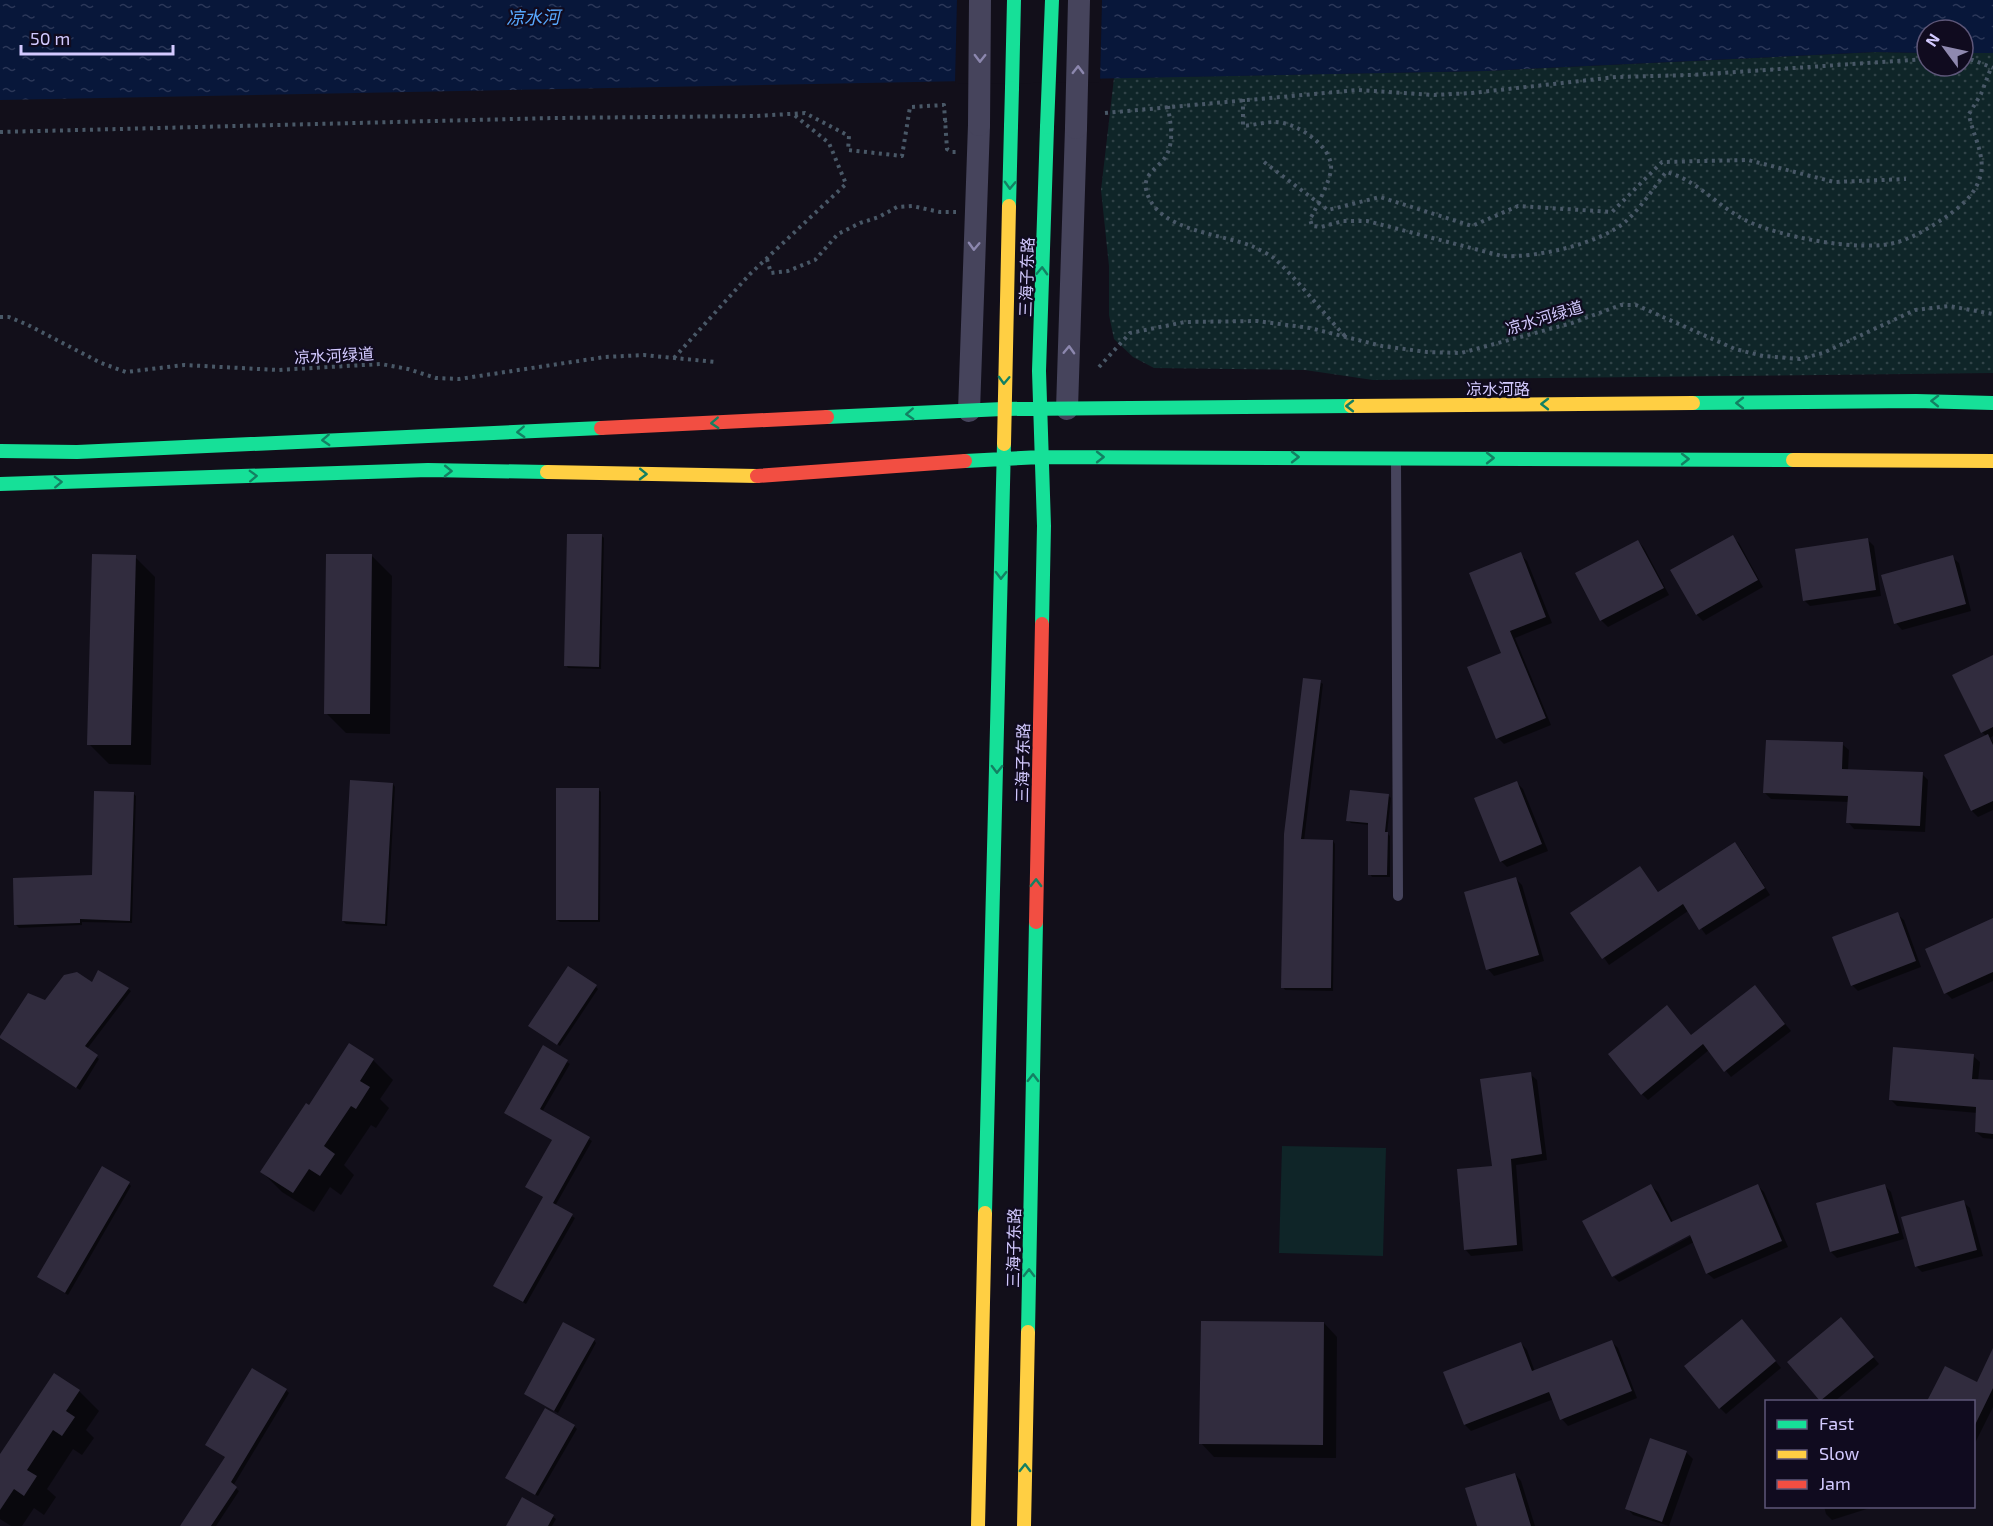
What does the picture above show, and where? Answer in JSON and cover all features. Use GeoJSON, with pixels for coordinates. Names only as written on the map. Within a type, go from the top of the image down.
{"type":"FeatureCollection","features":[{"type":"Feature","properties":{"kind":"street"},"geometry":{"type":"LineString","coordinates":[[969,411],[985,135],[980,0]]}},
{"type":"Feature","properties":{"kind":"street"},"geometry":{"type":"LineString","coordinates":[[985,135],[1012,88],[1014,0]]}},
{"type":"Feature","properties":{"kind":"street"},"geometry":{"type":"LineString","coordinates":[[1052,0],[1048,91],[1067,132]]}},
{"type":"Feature","properties":{"kind":"street"},"geometry":{"type":"LineString","coordinates":[[1068,409],[1067,132],[1079,0]]}},
{"type":"Feature","properties":{"kind":"street","name":"三海子东路"},"geometry":{"type":"LineString","coordinates":[[1024,1526],[1044,526],[1039,371],[1067,132]]}},
{"type":"Feature","properties":{"kind":"street","name":"三海子东路"},"geometry":{"type":"LineString","coordinates":[[978,1526],[1004,458],[1003,409],[985,135]]}},
{"type":"Feature","properties":{"kind":"street","name":"凉水河路"},"geometry":{"type":"LineString","coordinates":[[0,451],[89,451],[1003,409],[1905,401],[1993,403]]}},
{"type":"Feature","properties":{"kind":"street"},"geometry":{"type":"LineString","coordinates":[[0,484],[428,470],[766,476],[1041,457],[1993,460]]}},
{"type":"Feature","properties":{"kind":"lane"},"geometry":{"type":"LineString","coordinates":[[1396,457],[1398,896]]}},
{"type":"Feature","properties":{"kind":"path"},"geometry":{"type":"LineString","coordinates":[[1105,113],[1358,90],[1434,95],[1473,93],[1616,77],[1691,75],[1915,60]]}},
{"type":"Feature","properties":{"kind":"path"},"geometry":{"type":"LineString","coordinates":[[1243,99],[1243,126],[1277,122],[1294,127],[1315,139],[1329,156],[1331,170],[1310,219],[1312,226],[1321,227],[1343,221],[1366,221],[1502,256],[1522,257],[1544,254],[1605,235],[1625,222],[1666,172],[1680,175],[1720,206],[1748,221],[1807,240],[1861,246],[1895,243],[1909,238],[1946,216],[1970,196],[1980,180],[1982,164],[1969,114],[1992,68],[1975,61]]}},
{"type":"Feature","properties":{"kind":"path"},"geometry":{"type":"LineString","coordinates":[[0,132],[805,113],[849,136],[848,150],[902,156],[910,107],[944,105],[947,149],[952,152],[985,135]]}},
{"type":"Feature","properties":{"kind":"path"},"geometry":{"type":"LineString","coordinates":[[1168,106],[1172,139],[1166,156],[1150,172],[1146,188],[1153,205],[1168,218],[1197,232],[1251,246],[1272,257],[1345,336]]}},
{"type":"Feature","properties":{"kind":"path"},"geometry":{"type":"LineString","coordinates":[[674,358],[766,259],[846,184],[829,143],[793,114]]}},
{"type":"Feature","properties":{"kind":"path"},"geometry":{"type":"LineString","coordinates":[[944,121],[951,119]]}},
{"type":"Feature","properties":{"kind":"path"},"geometry":{"type":"LineString","coordinates":[[1264,162],[1328,210],[1380,197],[1472,226],[1518,206],[1612,212],[1662,162],[1748,160],[1834,182],[1906,178]]}},
{"type":"Feature","properties":{"kind":"path"},"geometry":{"type":"LineString","coordinates":[[766,259],[771,273],[815,260],[838,234],[897,207],[912,206],[940,212],[960,212]]}},
{"type":"Feature","properties":{"kind":"path","name":"凉水河绿道"},"geometry":{"type":"LineString","coordinates":[[1100,368],[1130,333],[1185,322],[1257,321],[1310,328],[1382,346],[1427,352],[1461,352],[1572,323],[1621,305],[1636,305],[1735,349],[1763,356],[1800,359],[1823,353],[1915,310],[1949,306],[1993,314]]}},
{"type":"Feature","properties":{"kind":"path","name":"凉水河绿道"},"geometry":{"type":"LineString","coordinates":[[0,317],[9,317],[28,325],[101,363],[126,372],[184,365],[278,370],[381,364],[436,378],[459,379],[605,357],[644,355],[715,362]]}},
{"type":"Feature","properties":{"kind":"green space"},"geometry":{"type":"Polygon","coordinates":[[[1875,52],[1915,53],[1915,78],[1975,78],[1975,53],[1993,53],[1993,373],[1373,380],[1305,370],[1154,368],[1133,357],[1114,339],[1109,315],[1109,266],[1101,190],[1114,78],[1485,71],[1875,52]]]}},
{"type":"Feature","properties":{"kind":"green space"},"geometry":{"type":"Polygon","coordinates":[[[1282,1146],[1386,1148],[1383,1256],[1279,1253],[1282,1146]]]}},
{"type":"Feature","properties":{"kind":"water","name":"凉水河"},"geometry":{"type":"Polygon","coordinates":[[[0,0],[1993,0],[1993,53],[1975,53],[1975,18],[1915,18],[1915,53],[1875,52],[1485,71],[0,100],[0,0]]]}},
{"type":"Feature","properties":{"kind":"pier"},"geometry":{"type":"Polygon","coordinates":[[[957,0],[1102,0],[1100,82],[955,84],[957,0]]]}},
{"type":"Feature","properties":{"kind":"building"},"geometry":{"type":"Polygon","coordinates":[[[567,534],[602,534],[599,667],[564,666],[567,534]]]}},
{"type":"Feature","properties":{"kind":"building"},"geometry":{"type":"Polygon","coordinates":[[[1733,535],[1758,580],[1696,615],[1670,570],[1733,535]]]}},
{"type":"Feature","properties":{"kind":"building"},"geometry":{"type":"Polygon","coordinates":[[[1868,538],[1876,590],[1803,601],[1795,549],[1868,538]]]}},
{"type":"Feature","properties":{"kind":"building"},"geometry":{"type":"Polygon","coordinates":[[[1638,540],[1664,588],[1600,621],[1575,573],[1638,540]]]}},
{"type":"Feature","properties":{"kind":"building"},"geometry":{"type":"Polygon","coordinates":[[[1521,552],[1546,617],[1510,631],[1546,718],[1496,739],[1467,667],[1501,653],[1469,573],[1521,552]]]}},
{"type":"Feature","properties":{"kind":"building"},"geometry":{"type":"Polygon","coordinates":[[[92,554],[136,555],[131,745],[87,745],[92,554]]]}},
{"type":"Feature","properties":{"kind":"building"},"geometry":{"type":"Polygon","coordinates":[[[326,554],[372,554],[370,714],[324,714],[326,554]]]}},
{"type":"Feature","properties":{"kind":"building"},"geometry":{"type":"Polygon","coordinates":[[[1953,555],[1966,604],[1894,624],[1881,575],[1953,555]]]}},
{"type":"Feature","properties":{"kind":"building"},"geometry":{"type":"Polygon","coordinates":[[[1993,655],[1993,727],[1981,733],[1952,675],[1993,655]]]}},
{"type":"Feature","properties":{"kind":"building"},"geometry":{"type":"Polygon","coordinates":[[[1303,678],[1321,680],[1301,839],[1333,840],[1331,988],[1281,988],[1284,834],[1303,678]]]}},
{"type":"Feature","properties":{"kind":"building"},"geometry":{"type":"Polygon","coordinates":[[[1988,734],[1993,745],[1993,801],[1971,811],[1944,755],[1988,734]]]}},
{"type":"Feature","properties":{"kind":"building"},"geometry":{"type":"Polygon","coordinates":[[[1766,740],[1843,742],[1842,769],[1923,772],[1920,826],[1846,823],[1848,796],[1763,793],[1766,740]]]}},
{"type":"Feature","properties":{"kind":"building"},"geometry":{"type":"Polygon","coordinates":[[[350,780],[393,783],[385,924],[342,921],[350,780]]]}},
{"type":"Feature","properties":{"kind":"building"},"geometry":{"type":"Polygon","coordinates":[[[1517,781],[1542,844],[1500,862],[1474,798],[1517,781]]]}},
{"type":"Feature","properties":{"kind":"building"},"geometry":{"type":"Polygon","coordinates":[[[556,788],[599,788],[598,920],[556,920],[556,788]]]}},
{"type":"Feature","properties":{"kind":"building"},"geometry":{"type":"Polygon","coordinates":[[[1350,790],[1389,794],[1385,832],[1388,832],[1387,875],[1368,875],[1368,823],[1346,821],[1350,790]]]}},
{"type":"Feature","properties":{"kind":"building"},"geometry":{"type":"Polygon","coordinates":[[[94,791],[134,792],[130,921],[80,919],[80,923],[14,925],[13,878],[92,875],[94,791]]]}},
{"type":"Feature","properties":{"kind":"building"},"geometry":{"type":"Polygon","coordinates":[[[1735,842],[1765,888],[1699,930],[1683,904],[1602,959],[1570,913],[1640,866],[1658,892],[1735,842]]]}},
{"type":"Feature","properties":{"kind":"building"},"geometry":{"type":"Polygon","coordinates":[[[1516,877],[1539,955],[1486,970],[1464,892],[1516,877]]]}},
{"type":"Feature","properties":{"kind":"building"},"geometry":{"type":"Polygon","coordinates":[[[1898,912],[1916,961],[1851,986],[1832,937],[1898,912]]]}},
{"type":"Feature","properties":{"kind":"building"},"geometry":{"type":"Polygon","coordinates":[[[1993,918],[1993,972],[1944,994],[1925,949],[1993,918]]]}},
{"type":"Feature","properties":{"kind":"building"},"geometry":{"type":"Polygon","coordinates":[[[568,966],[597,985],[557,1045],[528,1026],[568,966]]]}},
{"type":"Feature","properties":{"kind":"building"},"geometry":{"type":"Polygon","coordinates":[[[98,970],[129,988],[85,1046],[98,1055],[76,1088],[0,1036],[28,993],[45,1000],[64,975],[77,972],[92,982],[98,970]]]}},
{"type":"Feature","properties":{"kind":"building"},"geometry":{"type":"Polygon","coordinates":[[[1755,985],[1785,1024],[1724,1072],[1703,1044],[1641,1095],[1608,1054],[1667,1005],[1691,1035],[1755,985]]]}},
{"type":"Feature","properties":{"kind":"building"},"geometry":{"type":"Polygon","coordinates":[[[349,1043],[374,1059],[360,1081],[370,1087],[356,1109],[351,1106],[324,1146],[335,1154],[320,1176],[309,1169],[293,1193],[260,1172],[306,1103],[309,1105],[349,1043]]]}},
{"type":"Feature","properties":{"kind":"building"},"geometry":{"type":"Polygon","coordinates":[[[543,1045],[568,1060],[540,1109],[590,1137],[553,1203],[573,1214],[523,1302],[493,1286],[543,1197],[525,1187],[552,1140],[504,1113],[543,1045]]]}},
{"type":"Feature","properties":{"kind":"building"},"geometry":{"type":"Polygon","coordinates":[[[1893,1047],[1974,1054],[1972,1079],[1993,1080],[1993,1134],[1975,1132],[1976,1107],[1889,1100],[1893,1047]]]}},
{"type":"Feature","properties":{"kind":"building"},"geometry":{"type":"Polygon","coordinates":[[[1531,1072],[1542,1154],[1511,1159],[1517,1245],[1464,1250],[1457,1169],[1492,1166],[1480,1079],[1531,1072]]]}},
{"type":"Feature","properties":{"kind":"building"},"geometry":{"type":"Polygon","coordinates":[[[102,1166],[130,1182],[65,1293],[37,1277],[102,1166]]]}},
{"type":"Feature","properties":{"kind":"building"},"geometry":{"type":"Polygon","coordinates":[[[1651,1184],[1671,1222],[1758,1184],[1782,1241],[1706,1274],[1690,1235],[1612,1277],[1582,1221],[1651,1184]]]}},
{"type":"Feature","properties":{"kind":"building"},"geometry":{"type":"Polygon","coordinates":[[[1885,1184],[1899,1233],[1830,1252],[1816,1203],[1885,1184]]]}},
{"type":"Feature","properties":{"kind":"building"},"geometry":{"type":"Polygon","coordinates":[[[1964,1200],[1977,1250],[1915,1267],[1901,1217],[1964,1200]]]}},
{"type":"Feature","properties":{"kind":"building"},"geometry":{"type":"Polygon","coordinates":[[[1841,1317],[1874,1357],[1821,1400],[1787,1362],[1841,1317]]]}},
{"type":"Feature","properties":{"kind":"building"},"geometry":{"type":"Polygon","coordinates":[[[1742,1319],[1776,1361],[1719,1409],[1684,1366],[1742,1319]]]}},
{"type":"Feature","properties":{"kind":"building"},"geometry":{"type":"Polygon","coordinates":[[[1201,1321],[1324,1322],[1323,1445],[1199,1444],[1201,1321]]]}},
{"type":"Feature","properties":{"kind":"building"},"geometry":{"type":"Polygon","coordinates":[[[563,1322],[595,1339],[554,1411],[524,1394],[563,1322]]]}},
{"type":"Feature","properties":{"kind":"building"},"geometry":{"type":"Polygon","coordinates":[[[1612,1340],[1632,1391],[1560,1420],[1549,1392],[1464,1425],[1443,1372],[1521,1342],[1532,1371],[1612,1340]]]}},
{"type":"Feature","properties":{"kind":"building"},"geometry":{"type":"Polygon","coordinates":[[[1993,1348],[1993,1388],[1975,1425],[1975,1400],[1928,1400],[1945,1366],[1977,1382],[1993,1348]]]}},
{"type":"Feature","properties":{"kind":"building"},"geometry":{"type":"Polygon","coordinates":[[[252,1368],[287,1389],[231,1482],[237,1487],[211,1526],[180,1526],[225,1457],[205,1445],[252,1368]]]}},
{"type":"Feature","properties":{"kind":"building"},"geometry":{"type":"Polygon","coordinates":[[[54,1373],[80,1390],[66,1411],[75,1417],[62,1436],[53,1430],[27,1470],[37,1476],[24,1496],[14,1489],[0,1510],[0,1454],[54,1373]]]}},
{"type":"Feature","properties":{"kind":"building"},"geometry":{"type":"Polygon","coordinates":[[[545,1408],[575,1425],[535,1495],[505,1478],[545,1408]]]}},
{"type":"Feature","properties":{"kind":"building"},"geometry":{"type":"Polygon","coordinates":[[[1650,1438],[1687,1451],[1662,1522],[1625,1509],[1650,1438]]]}},
{"type":"Feature","properties":{"kind":"building"},"geometry":{"type":"Polygon","coordinates":[[[1515,1473],[1531,1526],[1477,1526],[1465,1488],[1515,1473]]]}},
{"type":"Feature","properties":{"kind":"building"},"geometry":{"type":"Polygon","coordinates":[[[522,1497],[554,1515],[548,1526],[506,1526],[522,1497]]]}},
{"type":"Feature","properties":{"kind":"traffic: fast"},"geometry":{"type":"LineString","coordinates":[[1012,88],[1014,0]]}},
{"type":"Feature","properties":{"kind":"traffic: fast"},"geometry":{"type":"LineString","coordinates":[[1047,127],[1052,0]]}},
{"type":"Feature","properties":{"kind":"traffic: fast"},"geometry":{"type":"LineString","coordinates":[[1011,126],[1012,88]]}},
{"type":"Feature","properties":{"kind":"traffic: fast"},"geometry":{"type":"LineString","coordinates":[[1009,206],[1011,126]]}},
{"type":"Feature","properties":{"kind":"traffic: fast"},"geometry":{"type":"LineString","coordinates":[[1042,624],[1044,526],[1039,371],[1047,127]]}},
{"type":"Feature","properties":{"kind":"traffic: fast"},"geometry":{"type":"LineString","coordinates":[[1693,403],[1916,401],[1993,403]]}},
{"type":"Feature","properties":{"kind":"traffic: fast"},"geometry":{"type":"LineString","coordinates":[[827,417],[1003,409],[1351,406]]}},
{"type":"Feature","properties":{"kind":"traffic: fast"},"geometry":{"type":"LineString","coordinates":[[0,451],[77,452],[601,428]]}},
{"type":"Feature","properties":{"kind":"traffic: fast"},"geometry":{"type":"LineString","coordinates":[[985,1213],[1004,444]]}},
{"type":"Feature","properties":{"kind":"traffic: fast"},"geometry":{"type":"LineString","coordinates":[[965,461],[1041,457],[1793,460]]}},
{"type":"Feature","properties":{"kind":"traffic: fast"},"geometry":{"type":"LineString","coordinates":[[0,484],[428,470],[547,472]]}},
{"type":"Feature","properties":{"kind":"traffic: fast"},"geometry":{"type":"LineString","coordinates":[[1028,1332],[1036,922]]}},
{"type":"Feature","properties":{"kind":"traffic: slow"},"geometry":{"type":"LineString","coordinates":[[1004,444],[1009,206]]}},
{"type":"Feature","properties":{"kind":"traffic: slow"},"geometry":{"type":"LineString","coordinates":[[1351,406],[1693,403]]}},
{"type":"Feature","properties":{"kind":"traffic: slow"},"geometry":{"type":"LineString","coordinates":[[1793,460],[1993,461]]}},
{"type":"Feature","properties":{"kind":"traffic: slow"},"geometry":{"type":"LineString","coordinates":[[547,472],[757,476]]}},
{"type":"Feature","properties":{"kind":"traffic: slow"},"geometry":{"type":"LineString","coordinates":[[978,1526],[985,1213]]}},
{"type":"Feature","properties":{"kind":"traffic: slow"},"geometry":{"type":"LineString","coordinates":[[1024,1526],[1028,1332]]}},
{"type":"Feature","properties":{"kind":"traffic: jam"},"geometry":{"type":"LineString","coordinates":[[601,428],[827,417]]}},
{"type":"Feature","properties":{"kind":"traffic: jam"},"geometry":{"type":"LineString","coordinates":[[757,476],[965,461]]}},
{"type":"Feature","properties":{"kind":"traffic: jam"},"geometry":{"type":"LineString","coordinates":[[1036,922],[1042,624]]}}]}
